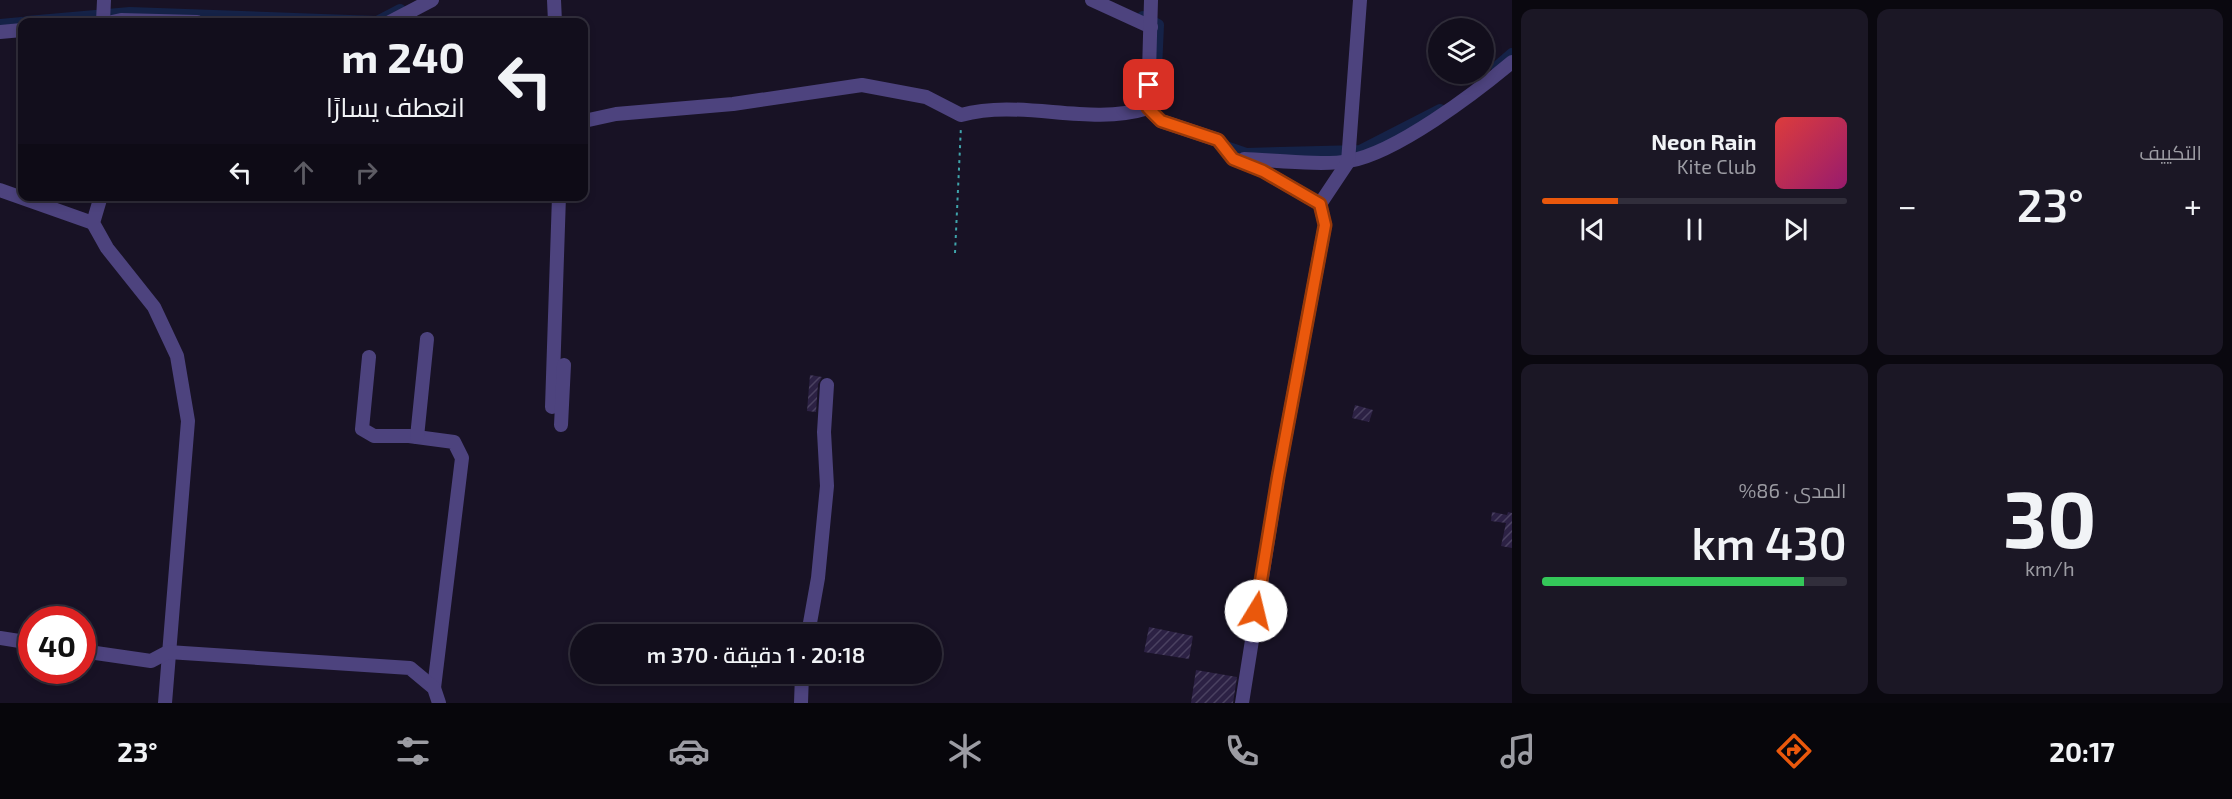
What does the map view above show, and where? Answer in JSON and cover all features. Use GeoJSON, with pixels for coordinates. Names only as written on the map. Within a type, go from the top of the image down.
{"type":"FeatureCollection","features":[{"type":"Feature","properties":{"kind":"street"},"geometry":{"type":"LineString","coordinates":[[104,0],[108,18]]}},
{"type":"Feature","properties":{"kind":"street"},"geometry":{"type":"LineString","coordinates":[[398,18],[432,0]]}},
{"type":"Feature","properties":{"kind":"street"},"geometry":{"type":"LineString","coordinates":[[554,0],[555,18]]}},
{"type":"Feature","properties":{"kind":"street"},"geometry":{"type":"LineString","coordinates":[[1092,0],[1151,27]]}},
{"type":"Feature","properties":{"kind":"street"},"geometry":{"type":"LineString","coordinates":[[1150,0],[1148,108],[1161,121],[1218,140],[1233,159],[1263,171],[1320,204],[1325,225],[1278,477],[1242,703]]}},
{"type":"Feature","properties":{"kind":"street"},"geometry":{"type":"LineString","coordinates":[[1320,204],[1345,167],[1360,0]]}},
{"type":"Feature","properties":{"kind":"street"},"geometry":{"type":"LineString","coordinates":[[0,32],[18,30]]}},
{"type":"Feature","properties":{"kind":"street"},"geometry":{"type":"LineString","coordinates":[[1233,159],[1324,161],[1345,167],[1374,154],[1453,108],[1512,62]]}},
{"type":"Feature","properties":{"kind":"street"},"geometry":{"type":"LineString","coordinates":[[588,120],[616,114],[733,104],[862,85],[926,97],[961,115],[978,110],[1010,109],[1079,115],[1133,113],[1148,108]]}},
{"type":"Feature","properties":{"kind":"street"},"geometry":{"type":"LineString","coordinates":[[0,190],[18,196]]}},
{"type":"Feature","properties":{"kind":"street"},"geometry":{"type":"LineString","coordinates":[[31,201],[93,223],[107,248],[154,307],[177,356],[188,421],[165,703]]}},
{"type":"Feature","properties":{"kind":"street"},"geometry":{"type":"LineString","coordinates":[[93,223],[100,201]]}},
{"type":"Feature","properties":{"kind":"street"},"geometry":{"type":"LineString","coordinates":[[552,407],[559,201]]}},
{"type":"Feature","properties":{"kind":"street"},"geometry":{"type":"LineString","coordinates":[[557,294],[566,308],[561,425]]}},
{"type":"Feature","properties":{"kind":"street"},"geometry":{"type":"LineString","coordinates":[[417,437],[427,339]]}},
{"type":"Feature","properties":{"kind":"street"},"geometry":{"type":"LineString","coordinates":[[369,357],[362,429],[374,436],[417,437],[454,442],[462,458],[434,687],[439,703]]}},
{"type":"Feature","properties":{"kind":"street"},"geometry":{"type":"LineString","coordinates":[[810,624],[818,578],[827,486],[824,432],[827,385]]}},
{"type":"Feature","properties":{"kind":"street"},"geometry":{"type":"LineString","coordinates":[[0,638],[18,641]]}},
{"type":"Feature","properties":{"kind":"street"},"geometry":{"type":"LineString","coordinates":[[96,653],[151,661],[168,652],[410,668],[434,687]]}},
{"type":"Feature","properties":{"kind":"street"},"geometry":{"type":"LineString","coordinates":[[801,703],[802,684]]}},
{"type":"Feature","properties":{"kind":"path"},"geometry":{"type":"LineString","coordinates":[[956,253],[961,115]]}},
{"type":"Feature","properties":{"kind":"building"},"geometry":{"type":"Polygon","coordinates":[[[810,375],[822,377],[818,384],[816,412],[807,411],[810,375]]]}},
{"type":"Feature","properties":{"kind":"building"},"geometry":{"type":"Polygon","coordinates":[[[1355,405],[1373,410],[1369,422],[1352,418],[1355,405]]]}},
{"type":"Feature","properties":{"kind":"building"},"geometry":{"type":"Polygon","coordinates":[[[1492,512],[1507,515],[1508,512],[1512,513],[1512,548],[1501,546],[1506,523],[1491,521],[1492,512]]]}},
{"type":"Feature","properties":{"kind":"building"},"geometry":{"type":"Polygon","coordinates":[[[1149,627],[1193,636],[1189,659],[1144,652],[1149,627]]]}},
{"type":"Feature","properties":{"kind":"building"},"geometry":{"type":"Polygon","coordinates":[[[1196,670],[1237,677],[1233,703],[1191,703],[1196,670]]]}},
{"type":"Feature","properties":{"kind":"waterway"},"geometry":{"type":"LineString","coordinates":[[385,18],[400,10]]}},
{"type":"Feature","properties":{"kind":"waterway"},"geometry":{"type":"LineString","coordinates":[[73,18],[130,13],[267,18]]}},
{"type":"Feature","properties":{"kind":"waterway"},"geometry":{"type":"LineString","coordinates":[[1143,17],[1158,25],[1156,69]]}},
{"type":"Feature","properties":{"kind":"waterway"},"geometry":{"type":"LineString","coordinates":[[0,25],[18,23]]}},
{"type":"Feature","properties":{"kind":"waterway"},"geometry":{"type":"LineString","coordinates":[[1497,67],[1512,54]]}},
{"type":"Feature","properties":{"kind":"waterway"},"geometry":{"type":"LineString","coordinates":[[1220,145],[1246,154],[1360,151],[1440,110]]}},
{"type":"Feature","properties":{"kind":"route"},"geometry":{"type":"LineString","coordinates":[[1149,85],[1148,108],[1161,121],[1218,140],[1233,159],[1263,171],[1320,204],[1325,225],[1278,477],[1256,611]]}}]}
